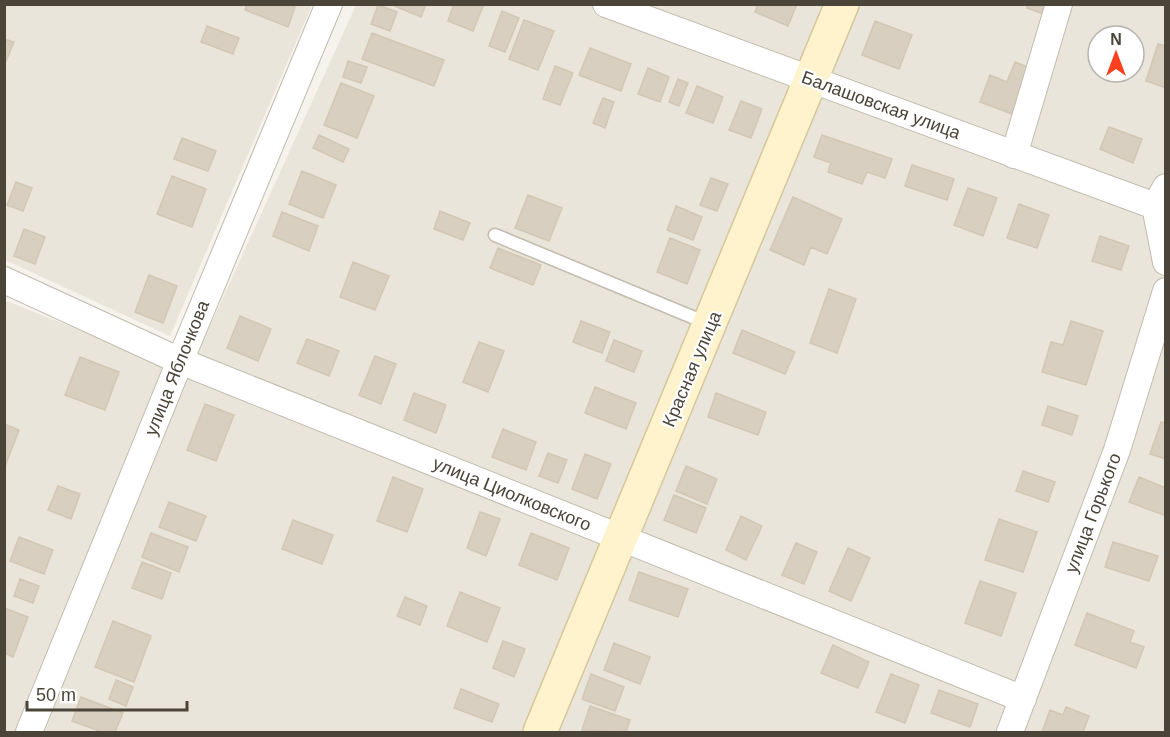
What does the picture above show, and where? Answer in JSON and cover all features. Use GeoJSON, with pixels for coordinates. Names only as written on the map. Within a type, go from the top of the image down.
{"type":"FeatureCollection","features":[{"type":"Feature","properties":{"kind":"main road","name":"Красная улица"},"geometry":{"type":"LineString","coordinates":[[540,732],[842,4]]}},
{"type":"Feature","properties":{"kind":"street","name":"улица Яблочкова"},"geometry":{"type":"LineString","coordinates":[[29,732],[329,4]]}},
{"type":"Feature","properties":{"kind":"street","name":"Балашовская улица"},"geometry":{"type":"LineString","coordinates":[[606,4],[1014,155],[1160,197]]}},
{"type":"Feature","properties":{"kind":"street"},"geometry":{"type":"LineString","coordinates":[[1014,155],[1059,4]]}},
{"type":"Feature","properties":{"kind":"street"},"geometry":{"type":"LineString","coordinates":[[1160,197],[1166,262]]}},
{"type":"Feature","properties":{"kind":"street","name":"улица Циолковского"},"geometry":{"type":"LineString","coordinates":[[4,280],[180,361],[1023,699]]}},
{"type":"Feature","properties":{"kind":"street","name":"улица Горького"},"geometry":{"type":"LineString","coordinates":[[1010,732],[1117,450],[1166,291]]}},
{"type":"Feature","properties":{"kind":"lane"},"geometry":{"type":"LineString","coordinates":[[495,235],[710,325]]}},
{"type":"Feature","properties":{"kind":"shaded area"},"geometry":{"type":"Polygon","coordinates":[[[5,5],[312,5],[170,336],[5,260],[5,5]]]}},
{"type":"Feature","properties":{"kind":"shaded area"},"geometry":{"type":"Polygon","coordinates":[[[356,5],[1165,5],[1165,732],[44,732],[192,366],[356,5]]]}},
{"type":"Feature","properties":{"kind":"shaded area"},"geometry":{"type":"Polygon","coordinates":[[[4,300],[165,364],[21,732],[4,732],[4,300]]]}},
{"type":"Feature","properties":{"kind":"building"},"geometry":{"type":"Polygon","coordinates":[[[247,4],[288,4],[295,7],[288,27],[245,10],[247,4]]]}},
{"type":"Feature","properties":{"kind":"building"},"geometry":{"type":"Polygon","coordinates":[[[390,4],[426,4],[421,17],[390,4]]]}},
{"type":"Feature","properties":{"kind":"building"},"geometry":{"type":"Polygon","coordinates":[[[454,4],[484,4],[473,31],[448,21],[454,4]]]}},
{"type":"Feature","properties":{"kind":"building"},"geometry":{"type":"Polygon","coordinates":[[[758,4],[797,4],[788,26],[755,12],[758,4]]]}},
{"type":"Feature","properties":{"kind":"building"},"geometry":{"type":"Polygon","coordinates":[[[1028,4],[1047,4],[1043,14],[1027,8],[1028,4]]]}},
{"type":"Feature","properties":{"kind":"building"},"geometry":{"type":"Polygon","coordinates":[[[378,5],[397,12],[390,31],[371,24],[378,5]]]}},
{"type":"Feature","properties":{"kind":"building"},"geometry":{"type":"Polygon","coordinates":[[[502,11],[519,18],[505,52],[489,46],[502,11]]]}},
{"type":"Feature","properties":{"kind":"building"},"geometry":{"type":"Polygon","coordinates":[[[524,20],[554,31],[538,70],[509,59],[524,20]]]}},
{"type":"Feature","properties":{"kind":"building"},"geometry":{"type":"Polygon","coordinates":[[[875,21],[912,35],[899,69],[862,55],[875,21]]]}},
{"type":"Feature","properties":{"kind":"building"},"geometry":{"type":"Polygon","coordinates":[[[207,26],[239,38],[233,54],[201,42],[207,26]]]}},
{"type":"Feature","properties":{"kind":"building"},"geometry":{"type":"Polygon","coordinates":[[[372,33],[444,60],[434,86],[362,59],[372,33]]]}},
{"type":"Feature","properties":{"kind":"building"},"geometry":{"type":"Polygon","coordinates":[[[4,39],[14,42],[4,66],[4,39]]]}},
{"type":"Feature","properties":{"kind":"building"},"geometry":{"type":"Polygon","coordinates":[[[1158,44],[1166,46],[1166,88],[1146,81],[1158,44]]]}},
{"type":"Feature","properties":{"kind":"building"},"geometry":{"type":"Polygon","coordinates":[[[590,48],[631,64],[621,91],[579,75],[590,48]]]}},
{"type":"Feature","properties":{"kind":"building"},"geometry":{"type":"Polygon","coordinates":[[[348,61],[367,67],[361,83],[343,77],[348,61]]]}},
{"type":"Feature","properties":{"kind":"building"},"geometry":{"type":"Polygon","coordinates":[[[1015,62],[1032,69],[1015,115],[980,102],[990,75],[1007,82],[1015,62]]]}},
{"type":"Feature","properties":{"kind":"building"},"geometry":{"type":"Polygon","coordinates":[[[555,66],[573,73],[560,105],[543,99],[555,66]]]}},
{"type":"Feature","properties":{"kind":"building"},"geometry":{"type":"Polygon","coordinates":[[[648,68],[669,77],[660,102],[638,94],[648,68]]]}},
{"type":"Feature","properties":{"kind":"building"},"geometry":{"type":"Polygon","coordinates":[[[678,79],[688,83],[679,106],[669,102],[678,79]]]}},
{"type":"Feature","properties":{"kind":"building"},"geometry":{"type":"Polygon","coordinates":[[[341,83],[374,96],[357,138],[324,125],[341,83]]]}},
{"type":"Feature","properties":{"kind":"building"},"geometry":{"type":"Polygon","coordinates":[[[697,86],[723,97],[713,123],[686,113],[697,86]]]}},
{"type":"Feature","properties":{"kind":"building"},"geometry":{"type":"Polygon","coordinates":[[[603,98],[614,102],[605,128],[593,123],[603,98]]]}},
{"type":"Feature","properties":{"kind":"building"},"geometry":{"type":"Polygon","coordinates":[[[741,101],[762,109],[751,138],[729,130],[741,101]]]}},
{"type":"Feature","properties":{"kind":"building"},"geometry":{"type":"Polygon","coordinates":[[[1109,127],[1142,139],[1133,163],[1100,149],[1109,127]]]}},
{"type":"Feature","properties":{"kind":"building"},"geometry":{"type":"Polygon","coordinates":[[[319,135],[349,149],[343,162],[313,148],[319,135]]]}},
{"type":"Feature","properties":{"kind":"building"},"geometry":{"type":"Polygon","coordinates":[[[822,135],[892,159],[885,178],[867,172],[862,184],[828,172],[831,163],[814,157],[822,135]]]}},
{"type":"Feature","properties":{"kind":"building"},"geometry":{"type":"Polygon","coordinates":[[[182,138],[216,151],[208,171],[174,159],[182,138]]]}},
{"type":"Feature","properties":{"kind":"building"},"geometry":{"type":"Polygon","coordinates":[[[912,165],[954,179],[947,200],[905,186],[912,165]]]}},
{"type":"Feature","properties":{"kind":"building"},"geometry":{"type":"Polygon","coordinates":[[[302,171],[336,185],[323,218],[289,204],[302,171]]]}},
{"type":"Feature","properties":{"kind":"building"},"geometry":{"type":"Polygon","coordinates":[[[172,176],[206,189],[192,227],[157,214],[172,176]]]}},
{"type":"Feature","properties":{"kind":"building"},"geometry":{"type":"Polygon","coordinates":[[[711,178],[728,184],[717,211],[700,205],[711,178]]]}},
{"type":"Feature","properties":{"kind":"building"},"geometry":{"type":"Polygon","coordinates":[[[16,182],[32,188],[23,211],[7,205],[16,182]]]}},
{"type":"Feature","properties":{"kind":"building"},"geometry":{"type":"Polygon","coordinates":[[[968,188],[997,198],[983,236],[954,225],[968,188]]]}},
{"type":"Feature","properties":{"kind":"building"},"geometry":{"type":"Polygon","coordinates":[[[528,195],[562,208],[549,241],[515,228],[528,195]]]}},
{"type":"Feature","properties":{"kind":"building"},"geometry":{"type":"Polygon","coordinates":[[[793,197],[842,219],[827,254],[811,247],[804,265],[770,250],[793,197]]]}},
{"type":"Feature","properties":{"kind":"building"},"geometry":{"type":"Polygon","coordinates":[[[1019,204],[1049,215],[1037,248],[1007,238],[1019,204]]]}},
{"type":"Feature","properties":{"kind":"building"},"geometry":{"type":"Polygon","coordinates":[[[676,206],[702,217],[693,240],[667,230],[676,206]]]}},
{"type":"Feature","properties":{"kind":"building"},"geometry":{"type":"Polygon","coordinates":[[[440,211],[470,223],[463,240],[434,229],[440,211]]]}},
{"type":"Feature","properties":{"kind":"building"},"geometry":{"type":"Polygon","coordinates":[[[282,212],[318,226],[309,251],[273,236],[282,212]]]}},
{"type":"Feature","properties":{"kind":"building"},"geometry":{"type":"Polygon","coordinates":[[[24,229],[45,237],[35,264],[14,256],[24,229]]]}},
{"type":"Feature","properties":{"kind":"building"},"geometry":{"type":"Polygon","coordinates":[[[1100,236],[1129,246],[1121,270],[1092,261],[1100,236]]]}},
{"type":"Feature","properties":{"kind":"building"},"geometry":{"type":"Polygon","coordinates":[[[670,238],[700,250],[687,284],[657,272],[670,238]]]}},
{"type":"Feature","properties":{"kind":"building"},"geometry":{"type":"Polygon","coordinates":[[[498,248],[541,265],[533,285],[490,268],[498,248]]]}},
{"type":"Feature","properties":{"kind":"building"},"geometry":{"type":"Polygon","coordinates":[[[353,262],[389,276],[375,310],[340,297],[353,262]]]}},
{"type":"Feature","properties":{"kind":"building"},"geometry":{"type":"Polygon","coordinates":[[[149,275],[177,286],[163,323],[135,312],[149,275]]]}},
{"type":"Feature","properties":{"kind":"building"},"geometry":{"type":"Polygon","coordinates":[[[829,289],[856,299],[837,353],[810,343],[829,289]]]}},
{"type":"Feature","properties":{"kind":"building"},"geometry":{"type":"Polygon","coordinates":[[[240,316],[271,329],[258,361],[227,348],[240,316]]]}},
{"type":"Feature","properties":{"kind":"building"},"geometry":{"type":"Polygon","coordinates":[[[581,321],[610,332],[602,353],[573,342],[581,321]]]}},
{"type":"Feature","properties":{"kind":"building"},"geometry":{"type":"Polygon","coordinates":[[[1071,321],[1103,331],[1086,385],[1042,372],[1051,342],[1063,345],[1071,321]]]}},
{"type":"Feature","properties":{"kind":"building"},"geometry":{"type":"Polygon","coordinates":[[[742,330],[795,352],[785,374],[733,353],[742,330]]]}},
{"type":"Feature","properties":{"kind":"building"},"geometry":{"type":"Polygon","coordinates":[[[307,339],[339,351],[329,376],[297,363],[307,339]]]}},
{"type":"Feature","properties":{"kind":"building"},"geometry":{"type":"Polygon","coordinates":[[[614,340],[642,351],[634,372],[606,361],[614,340]]]}},
{"type":"Feature","properties":{"kind":"building"},"geometry":{"type":"Polygon","coordinates":[[[479,342],[504,351],[488,392],[463,382],[479,342]]]}},
{"type":"Feature","properties":{"kind":"building"},"geometry":{"type":"Polygon","coordinates":[[[375,356],[396,364],[381,404],[359,395],[375,356]]]}},
{"type":"Feature","properties":{"kind":"building"},"geometry":{"type":"Polygon","coordinates":[[[80,357],[119,372],[105,410],[65,395],[80,357]]]}},
{"type":"Feature","properties":{"kind":"building"},"geometry":{"type":"Polygon","coordinates":[[[595,387],[636,403],[626,429],[585,413],[595,387]]]}},
{"type":"Feature","properties":{"kind":"building"},"geometry":{"type":"Polygon","coordinates":[[[414,393],[446,405],[436,433],[404,420],[414,393]]]}},
{"type":"Feature","properties":{"kind":"building"},"geometry":{"type":"Polygon","coordinates":[[[716,393],[766,412],[758,435],[708,417],[716,393]]]}},
{"type":"Feature","properties":{"kind":"building"},"geometry":{"type":"Polygon","coordinates":[[[205,404],[234,415],[216,461],[187,450],[205,404]]]}},
{"type":"Feature","properties":{"kind":"building"},"geometry":{"type":"Polygon","coordinates":[[[1048,406],[1078,416],[1072,435],[1042,425],[1048,406]]]}},
{"type":"Feature","properties":{"kind":"building"},"geometry":{"type":"Polygon","coordinates":[[[1161,422],[1166,423],[1166,459],[1150,454],[1161,422]]]}},
{"type":"Feature","properties":{"kind":"building"},"geometry":{"type":"Polygon","coordinates":[[[4,424],[19,430],[4,469],[4,424]]]}},
{"type":"Feature","properties":{"kind":"building"},"geometry":{"type":"Polygon","coordinates":[[[503,429],[536,442],[526,470],[492,457],[503,429]]]}},
{"type":"Feature","properties":{"kind":"building"},"geometry":{"type":"Polygon","coordinates":[[[548,453],[567,460],[558,483],[539,476],[548,453]]]}},
{"type":"Feature","properties":{"kind":"building"},"geometry":{"type":"Polygon","coordinates":[[[585,454],[611,464],[597,499],[572,489],[585,454]]]}},
{"type":"Feature","properties":{"kind":"building"},"geometry":{"type":"Polygon","coordinates":[[[686,466],[717,479],[707,504],[676,491],[686,466]]]}},
{"type":"Feature","properties":{"kind":"building"},"geometry":{"type":"Polygon","coordinates":[[[1023,471],[1055,482],[1048,502],[1016,491],[1023,471]]]}},
{"type":"Feature","properties":{"kind":"building"},"geometry":{"type":"Polygon","coordinates":[[[393,477],[423,489],[407,532],[377,521],[393,477]]]}},
{"type":"Feature","properties":{"kind":"building"},"geometry":{"type":"Polygon","coordinates":[[[1139,477],[1166,488],[1166,516],[1129,502],[1139,477]]]}},
{"type":"Feature","properties":{"kind":"building"},"geometry":{"type":"Polygon","coordinates":[[[58,486],[80,494],[71,519],[48,510],[58,486]]]}},
{"type":"Feature","properties":{"kind":"building"},"geometry":{"type":"Polygon","coordinates":[[[674,495],[706,508],[696,533],[664,520],[674,495]]]}},
{"type":"Feature","properties":{"kind":"building"},"geometry":{"type":"Polygon","coordinates":[[[169,502],[206,516],[196,541],[159,527],[169,502]]]}},
{"type":"Feature","properties":{"kind":"building"},"geometry":{"type":"Polygon","coordinates":[[[480,512],[500,519],[486,556],[467,548],[480,512]]]}},
{"type":"Feature","properties":{"kind":"building"},"geometry":{"type":"Polygon","coordinates":[[[741,516],[762,526],[746,560],[726,550],[741,516]]]}},
{"type":"Feature","properties":{"kind":"building"},"geometry":{"type":"Polygon","coordinates":[[[999,519],[1037,532],[1023,572],[985,560],[999,519]]]}},
{"type":"Feature","properties":{"kind":"building"},"geometry":{"type":"Polygon","coordinates":[[[293,520],[333,535],[322,564],[282,549],[293,520]]]}},
{"type":"Feature","properties":{"kind":"building"},"geometry":{"type":"Polygon","coordinates":[[[151,533],[188,547],[179,572],[142,557],[151,533]]]}},
{"type":"Feature","properties":{"kind":"building"},"geometry":{"type":"Polygon","coordinates":[[[531,533],[569,548],[557,580],[519,565],[531,533]]]}},
{"type":"Feature","properties":{"kind":"building"},"geometry":{"type":"Polygon","coordinates":[[[19,537],[53,550],[44,574],[10,561],[19,537]]]}},
{"type":"Feature","properties":{"kind":"building"},"geometry":{"type":"Polygon","coordinates":[[[1113,542],[1158,556],[1149,581],[1105,567],[1113,542]]]}},
{"type":"Feature","properties":{"kind":"building"},"geometry":{"type":"Polygon","coordinates":[[[796,543],[817,552],[804,584],[782,575],[796,543]]]}},
{"type":"Feature","properties":{"kind":"building"},"geometry":{"type":"Polygon","coordinates":[[[848,548],[870,558],[851,601],[829,591],[848,548]]]}},
{"type":"Feature","properties":{"kind":"building"},"geometry":{"type":"Polygon","coordinates":[[[142,562],[171,573],[162,599],[132,588],[142,562]]]}},
{"type":"Feature","properties":{"kind":"building"},"geometry":{"type":"Polygon","coordinates":[[[639,572],[688,589],[678,617],[629,600],[639,572]]]}},
{"type":"Feature","properties":{"kind":"building"},"geometry":{"type":"Polygon","coordinates":[[[20,579],[39,586],[33,603],[14,596],[20,579]]]}},
{"type":"Feature","properties":{"kind":"building"},"geometry":{"type":"Polygon","coordinates":[[[980,581],[1016,593],[1001,636],[965,623],[980,581]]]}},
{"type":"Feature","properties":{"kind":"building"},"geometry":{"type":"Polygon","coordinates":[[[460,592],[500,608],[487,642],[447,626],[460,592]]]}},
{"type":"Feature","properties":{"kind":"building"},"geometry":{"type":"Polygon","coordinates":[[[405,597],[427,606],[420,625],[397,616],[405,597]]]}},
{"type":"Feature","properties":{"kind":"building"},"geometry":{"type":"Polygon","coordinates":[[[4,608],[28,617],[13,657],[4,653],[4,608]]]}},
{"type":"Feature","properties":{"kind":"building"},"geometry":{"type":"Polygon","coordinates":[[[1087,613],[1134,631],[1130,642],[1144,647],[1136,668],[1075,645],[1087,613]]]}},
{"type":"Feature","properties":{"kind":"building"},"geometry":{"type":"Polygon","coordinates":[[[113,621],[151,636],[134,682],[95,667],[113,621]]]}},
{"type":"Feature","properties":{"kind":"building"},"geometry":{"type":"Polygon","coordinates":[[[503,641],[525,649],[514,677],[493,668],[503,641]]]}},
{"type":"Feature","properties":{"kind":"building"},"geometry":{"type":"Polygon","coordinates":[[[614,643],[650,657],[640,684],[604,670],[614,643]]]}},
{"type":"Feature","properties":{"kind":"building"},"geometry":{"type":"Polygon","coordinates":[[[833,645],[869,662],[858,688],[821,673],[833,645]]]}},
{"type":"Feature","properties":{"kind":"building"},"geometry":{"type":"Polygon","coordinates":[[[591,674],[624,687],[615,711],[582,699],[591,674]]]}},
{"type":"Feature","properties":{"kind":"building"},"geometry":{"type":"Polygon","coordinates":[[[891,674],[919,685],[905,723],[876,712],[891,674]]]}},
{"type":"Feature","properties":{"kind":"building"},"geometry":{"type":"Polygon","coordinates":[[[116,680],[133,687],[126,706],[109,699],[116,680]]]}},
{"type":"Feature","properties":{"kind":"building"},"geometry":{"type":"Polygon","coordinates":[[[461,689],[499,704],[492,722],[454,708],[461,689]]]}},
{"type":"Feature","properties":{"kind":"building"},"geometry":{"type":"Polygon","coordinates":[[[939,690],[978,704],[970,727],[931,713],[939,690]]]}},
{"type":"Feature","properties":{"kind":"building"},"geometry":{"type":"Polygon","coordinates":[[[81,697],[123,713],[115,732],[102,732],[72,721],[81,697]]]}},
{"type":"Feature","properties":{"kind":"building"},"geometry":{"type":"Polygon","coordinates":[[[590,706],[630,720],[626,732],[582,730],[590,706]]]}},
{"type":"Feature","properties":{"kind":"building"},"geometry":{"type":"Polygon","coordinates":[[[1066,707],[1089,716],[1083,732],[1042,732],[1050,710],[1063,715],[1066,707]]]}}]}
